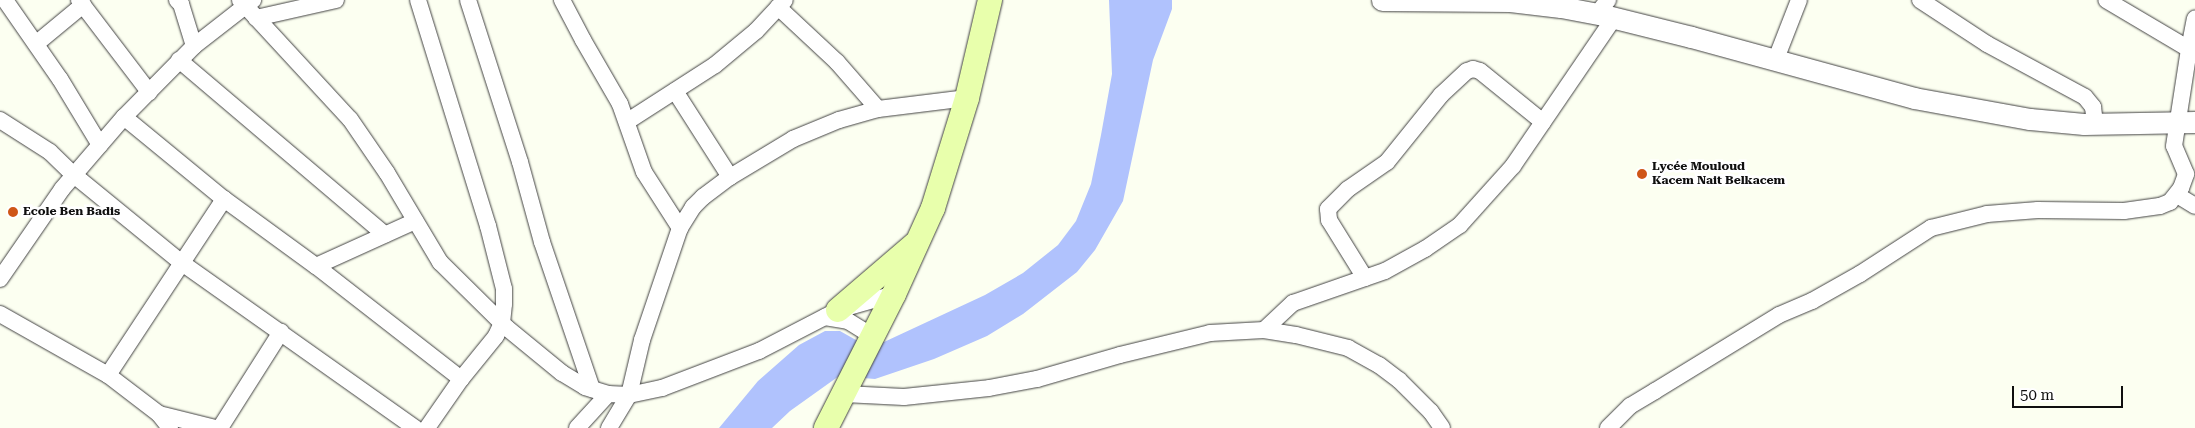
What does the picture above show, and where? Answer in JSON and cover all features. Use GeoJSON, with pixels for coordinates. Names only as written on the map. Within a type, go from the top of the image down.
{"type":"FeatureCollection","features":[{"type":"Feature","properties":{"kind":"main road"},"geometry":{"type":"LineString","coordinates":[[826,428],[920,240],[936,199],[967,98],[990,0]]}},
{"type":"Feature","properties":{"kind":"main road"},"geometry":{"type":"LineString","coordinates":[[831,313],[920,240]]}},
{"type":"Feature","properties":{"kind":"street"},"geometry":{"type":"LineString","coordinates":[[0,5],[5,0],[37,43],[100,144]]}},
{"type":"Feature","properties":{"kind":"street"},"geometry":{"type":"LineString","coordinates":[[177,0],[194,46]]}},
{"type":"Feature","properties":{"kind":"street"},"geometry":{"type":"LineString","coordinates":[[256,18],[336,0]]}},
{"type":"Feature","properties":{"kind":"street"},"geometry":{"type":"LineString","coordinates":[[418,0],[488,226],[504,289],[502,323],[496,336],[460,380],[427,428]]}},
{"type":"Feature","properties":{"kind":"street"},"geometry":{"type":"LineString","coordinates":[[468,0],[542,242],[592,389]]}},
{"type":"Feature","properties":{"kind":"street"},"geometry":{"type":"LineString","coordinates":[[562,0],[628,121],[635,151],[644,172],[680,228]]}},
{"type":"Feature","properties":{"kind":"street"},"geometry":{"type":"LineString","coordinates":[[1382,0],[1510,1],[1606,10],[1888,92],[1945,105],[2030,119],[2096,123],[2187,122]]}},
{"type":"Feature","properties":{"kind":"street"},"geometry":{"type":"LineString","coordinates":[[1776,59],[1799,0]]}},
{"type":"Feature","properties":{"kind":"street"},"geometry":{"type":"LineString","coordinates":[[1920,0],[1987,44],[2085,97],[2092,107],[2096,123]]}},
{"type":"Feature","properties":{"kind":"street"},"geometry":{"type":"LineString","coordinates":[[2106,0],[2188,49]]}},
{"type":"Feature","properties":{"kind":"street"},"geometry":{"type":"LineString","coordinates":[[0,278],[50,205],[124,117],[194,46],[246,2],[256,18],[350,119],[440,262],[502,323],[562,373],[592,389],[608,394],[629,395],[662,388],[692,378],[759,350],[831,313],[894,294]]}},
{"type":"Feature","properties":{"kind":"street"},"geometry":{"type":"LineString","coordinates":[[37,43],[81,3],[149,92]]}},
{"type":"Feature","properties":{"kind":"street"},"geometry":{"type":"LineString","coordinates":[[628,121],[715,65],[756,31],[782,3],[878,109]]}},
{"type":"Feature","properties":{"kind":"street"},"geometry":{"type":"LineString","coordinates":[[1264,330],[1293,303],[1385,271],[1425,249],[1460,225],[1513,166],[1543,122],[1606,10]]}},
{"type":"Feature","properties":{"kind":"street"},"geometry":{"type":"LineString","coordinates":[[1608,428],[1630,406],[1655,390],[1779,315],[1812,301],[1860,274],[1931,228],[1987,214],[2038,210],[2124,211],[2160,206],[2177,195],[2186,174],[2174,146],[2187,122],[2188,49],[2195,19]]}},
{"type":"Feature","properties":{"kind":"street"},"geometry":{"type":"LineString","coordinates":[[180,60],[385,235]]}},
{"type":"Feature","properties":{"kind":"street"},"geometry":{"type":"LineString","coordinates":[[1365,278],[1329,220],[1328,208],[1348,189],[1387,162],[1441,95],[1467,71],[1480,71],[1543,122]]}},
{"type":"Feature","properties":{"kind":"street"},"geometry":{"type":"LineString","coordinates":[[675,91],[730,177]]}},
{"type":"Feature","properties":{"kind":"street"},"geometry":{"type":"LineString","coordinates":[[609,428],[629,395],[642,340],[680,228],[692,207],[730,177],[793,139],[840,120],[878,109],[967,98]]}},
{"type":"Feature","properties":{"kind":"street"},"geometry":{"type":"LineString","coordinates":[[124,117],[224,199],[316,266],[460,380]]}},
{"type":"Feature","properties":{"kind":"street"},"geometry":{"type":"LineString","coordinates":[[0,120],[50,152],[74,175],[182,263],[414,428]]}},
{"type":"Feature","properties":{"kind":"street"},"geometry":{"type":"LineString","coordinates":[[2177,195],[2195,206]]}},
{"type":"Feature","properties":{"kind":"street"},"geometry":{"type":"LineString","coordinates":[[108,375],[224,199]]}},
{"type":"Feature","properties":{"kind":"street"},"geometry":{"type":"LineString","coordinates":[[316,266],[415,221]]}},
{"type":"Feature","properties":{"kind":"street"},"geometry":{"type":"LineString","coordinates":[[831,313],[848,321],[871,337]]}},
{"type":"Feature","properties":{"kind":"street"},"geometry":{"type":"LineString","coordinates":[[0,314],[108,375],[159,414],[170,428]]}},
{"type":"Feature","properties":{"kind":"street"},"geometry":{"type":"LineString","coordinates":[[846,387],[904,397],[989,388],[1037,379],[1120,355],[1210,334],[1264,330],[1296,335],[1348,348],[1379,365],[1399,380],[1431,412],[1442,428]]}},
{"type":"Feature","properties":{"kind":"street"},"geometry":{"type":"LineString","coordinates":[[220,428],[280,332]]}},
{"type":"Feature","properties":{"kind":"street"},"geometry":{"type":"LineString","coordinates":[[577,428],[608,394]]}},
{"type":"Feature","properties":{"kind":"street"},"geometry":{"type":"LineString","coordinates":[[159,414],[215,428]]}},
{"type":"Feature","properties":{"kind":"water"},"geometry":{"type":"Polygon","coordinates":[[[1109,0],[1172,0],[1172,9],[1153,60],[1123,201],[1095,250],[1077,272],[1023,314],[987,336],[934,359],[875,379],[839,376],[790,411],[772,428],[719,428],[758,381],[799,345],[825,331],[840,331],[856,340],[884,342],[985,295],[1023,273],[1058,245],[1076,221],[1091,184],[1112,74],[1109,0]]]}},
{"type":"Feature","properties":{"kind":"place","name":"Lycée Mouloud Kacem Nait Belkacem"},"geometry":{"type":"Point","coordinates":[1642,174]}},
{"type":"Feature","properties":{"kind":"place","name":"Ecole Ben Badis"},"geometry":{"type":"Point","coordinates":[13,212]}}]}
